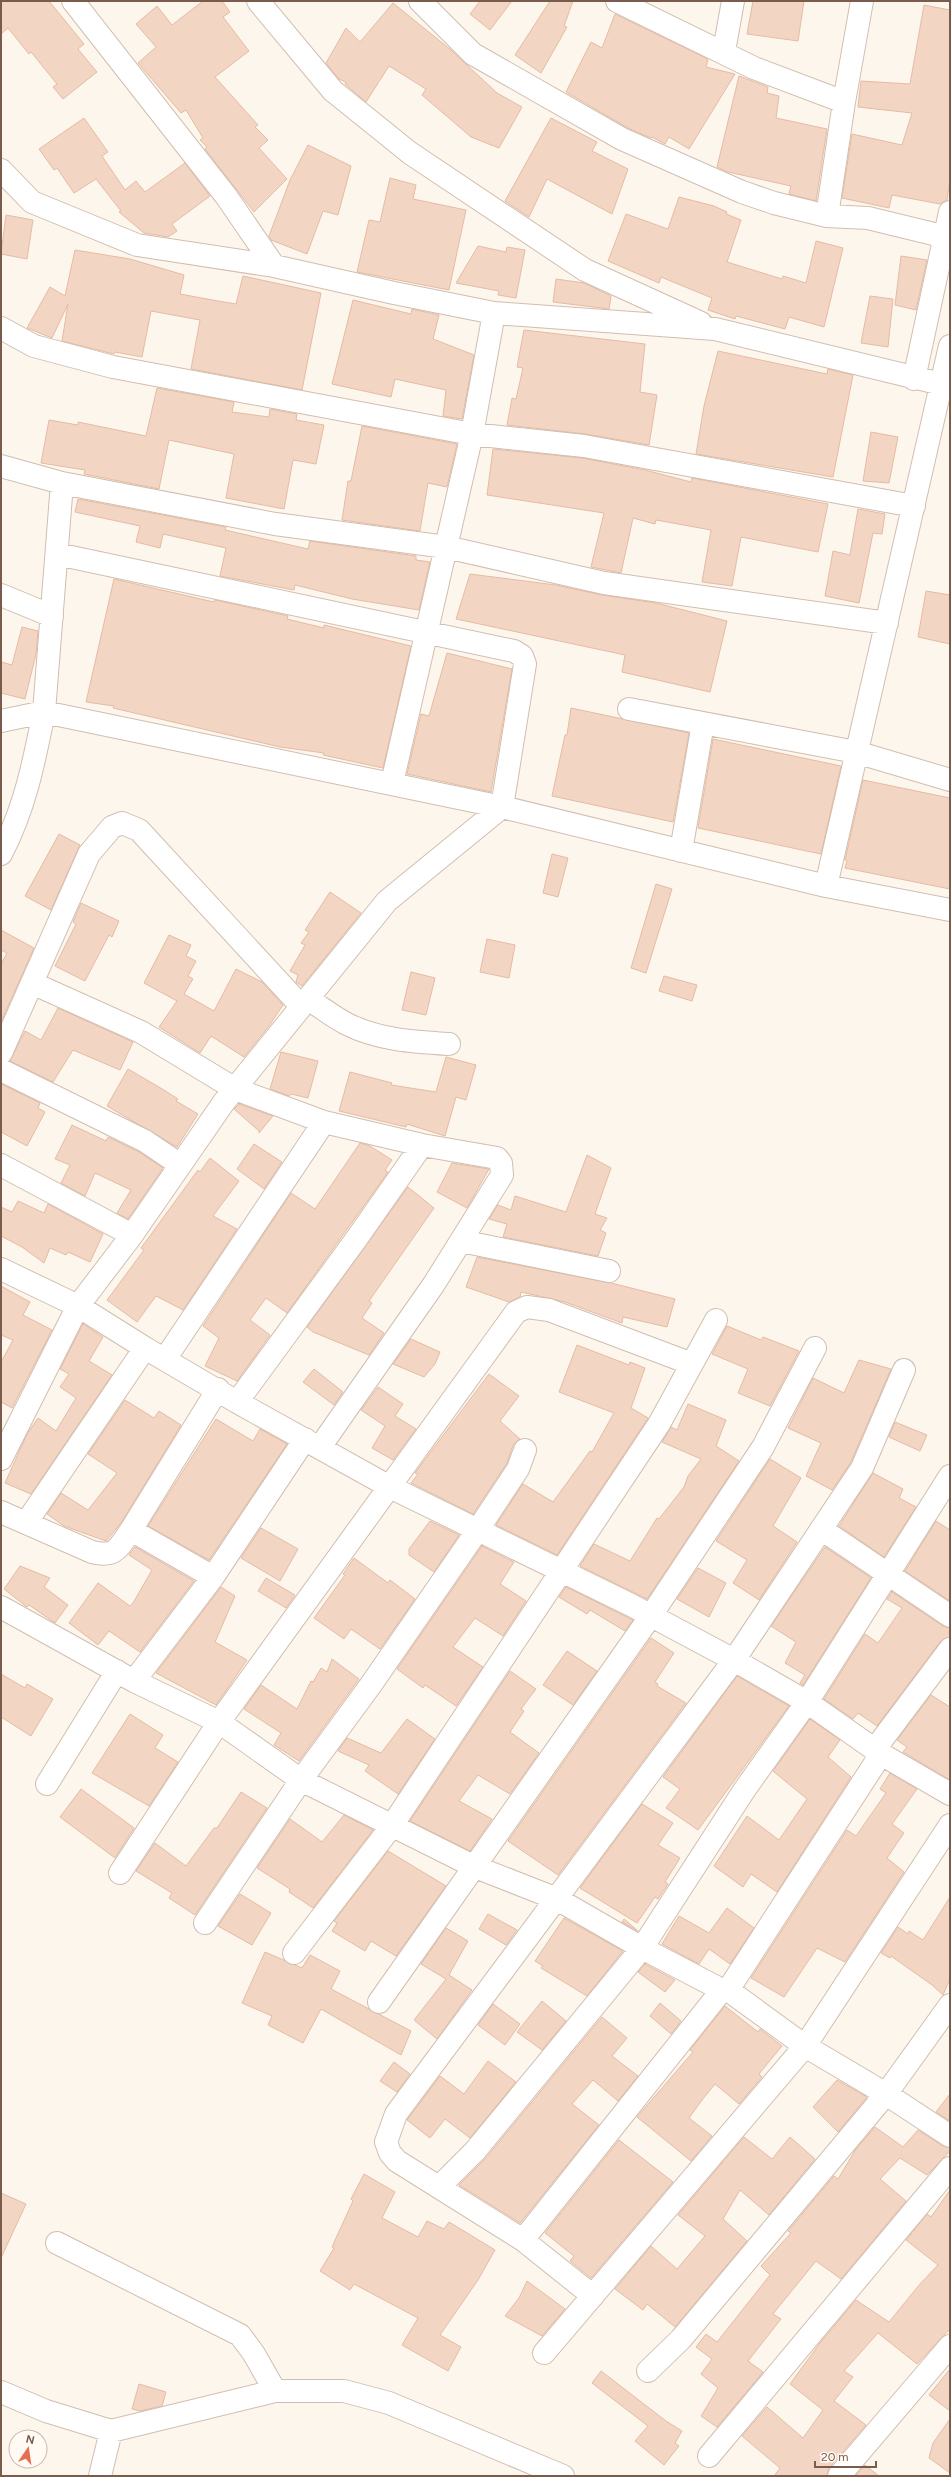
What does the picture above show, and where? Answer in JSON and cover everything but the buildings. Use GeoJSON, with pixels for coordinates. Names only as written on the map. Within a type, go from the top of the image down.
{"type":"FeatureCollection","features":[{"type":"Feature","properties":{"kind":"street"},"geometry":{"type":"LineString","coordinates":[[73,1],[226,196],[274,266]]}},
{"type":"Feature","properties":{"kind":"street"},"geometry":{"type":"LineString","coordinates":[[258,1],[333,91],[410,153],[585,270],[715,329]]}},
{"type":"Feature","properties":{"kind":"street"},"geometry":{"type":"LineString","coordinates":[[420,1],[474,54],[622,139],[742,192],[827,216],[868,218],[946,237]]}},
{"type":"Feature","properties":{"kind":"street"},"geometry":{"type":"LineString","coordinates":[[616,1],[724,51],[754,68],[844,102]]}},
{"type":"Feature","properties":{"kind":"street"},"geometry":{"type":"LineString","coordinates":[[724,51],[733,1]]}},
{"type":"Feature","properties":{"kind":"street"},"geometry":{"type":"LineString","coordinates":[[827,216],[844,102],[862,1]]}},
{"type":"Feature","properties":{"kind":"street"},"geometry":{"type":"LineString","coordinates":[[1,170],[32,202],[137,245],[274,266],[394,293],[494,313],[715,329],[946,386]]}},
{"type":"Feature","properties":{"kind":"street"},"geometry":{"type":"LineString","coordinates":[[914,379],[946,237],[950,212]]}},
{"type":"Feature","properties":{"kind":"street"},"geometry":{"type":"LineString","coordinates":[[392,783],[472,434],[494,313]]}},
{"type":"Feature","properties":{"kind":"street"},"geometry":{"type":"LineString","coordinates":[[1,328],[34,346],[112,366],[472,434],[584,446],[914,506]]}},
{"type":"Feature","properties":{"kind":"street"},"geometry":{"type":"LineString","coordinates":[[826,886],[914,506],[946,386],[950,346]]}},
{"type":"Feature","properties":{"kind":"street"},"geometry":{"type":"LineString","coordinates":[[1,466],[62,483],[275,524],[446,547],[604,583],[887,623]]}},
{"type":"Feature","properties":{"kind":"street"},"geometry":{"type":"LineString","coordinates":[[1,854],[16,824],[29,783],[44,712],[62,483]]}},
{"type":"Feature","properties":{"kind":"street"},"geometry":{"type":"LineString","coordinates":[[1,1459],[78,1306],[132,1235],[179,1164],[235,1088],[387,901],[502,807],[525,674],[525,664],[522,656],[514,651],[57,554]]}},
{"type":"Feature","properties":{"kind":"street"},"geometry":{"type":"LineString","coordinates":[[1,594],[52,616]]}},
{"type":"Feature","properties":{"kind":"street"},"geometry":{"type":"LineString","coordinates":[[629,709],[856,752],[950,780]]}},
{"type":"Feature","properties":{"kind":"street"},"geometry":{"type":"LineString","coordinates":[[1,721],[44,712],[502,807],[826,886],[950,910]]}},
{"type":"Feature","properties":{"kind":"street"},"geometry":{"type":"LineString","coordinates":[[681,851],[703,723]]}},
{"type":"Feature","properties":{"kind":"street"},"geometry":{"type":"LineString","coordinates":[[1,1053],[89,854],[112,827],[122,824],[140,830],[304,1003],[348,1024],[372,1032],[408,1042],[449,1044]]}},
{"type":"Feature","properties":{"kind":"street"},"geometry":{"type":"LineString","coordinates":[[32,983],[141,1032],[235,1088],[324,1122],[422,1145],[497,1158],[501,1162],[502,1175],[434,1284],[213,1577],[125,1676],[47,1784]]}},
{"type":"Feature","properties":{"kind":"street"},"geometry":{"type":"LineString","coordinates":[[1,1070],[145,1141],[179,1164]]}},
{"type":"Feature","properties":{"kind":"street"},"geometry":{"type":"LineString","coordinates":[[165,1359],[324,1122]]}},
{"type":"Feature","properties":{"kind":"street"},"geometry":{"type":"LineString","coordinates":[[237,1402],[357,1238],[422,1145]]}},
{"type":"Feature","properties":{"kind":"street"},"geometry":{"type":"LineString","coordinates":[[1,1165],[132,1235]]}},
{"type":"Feature","properties":{"kind":"street"},"geometry":{"type":"LineString","coordinates":[[460,1241],[609,1271]]}},
{"type":"Feature","properties":{"kind":"street"},"geometry":{"type":"LineString","coordinates":[[1,1269],[78,1306],[145,1348],[218,1389],[237,1402],[390,1487],[561,1571],[734,1660],[807,1702],[878,1751],[950,1794]]}},
{"type":"Feature","properties":{"kind":"street"},"geometry":{"type":"LineString","coordinates":[[120,1873],[219,1722],[516,1312],[527,1307],[549,1310],[692,1364]]}},
{"type":"Feature","properties":{"kind":"street"},"geometry":{"type":"LineString","coordinates":[[294,1953],[391,1827],[659,1424],[716,1320]]}},
{"type":"Feature","properties":{"kind":"street"},"geometry":{"type":"LineString","coordinates":[[26,1523],[145,1348]]}},
{"type":"Feature","properties":{"kind":"street"},"geometry":{"type":"LineString","coordinates":[[379,2002],[473,1866],[650,1617],[763,1447],[815,1348]]}},
{"type":"Feature","properties":{"kind":"street"},"geometry":{"type":"LineString","coordinates":[[593,2296],[523,2240],[397,2161],[390,2153],[386,2142],[396,2114],[557,1900],[734,1660],[862,1468],[904,1370]]}},
{"type":"Feature","properties":{"kind":"street"},"geometry":{"type":"LineString","coordinates":[[1,1512],[92,1552],[105,1555],[115,1552],[131,1530],[218,1389]]}},
{"type":"Feature","properties":{"kind":"street"},"geometry":{"type":"LineString","coordinates":[[205,1924],[301,1780],[370,1686],[477,1531],[518,1469],[525,1450]]}},
{"type":"Feature","properties":{"kind":"street"},"geometry":{"type":"LineString","coordinates":[[439,2187],[475,2151],[642,1948],[745,1789],[807,1702],[950,1476]]}},
{"type":"Feature","properties":{"kind":"street"},"geometry":{"type":"LineString","coordinates":[[821,1529],[950,1616]]}},
{"type":"Feature","properties":{"kind":"street"},"geometry":{"type":"LineString","coordinates":[[131,1530],[213,1577]]}},
{"type":"Feature","properties":{"kind":"street"},"geometry":{"type":"LineString","coordinates":[[1,1607],[125,1676],[219,1722],[301,1780],[391,1827],[473,1866],[557,1900],[642,1948],[725,1990],[805,2046],[886,2094],[950,2136]]}},
{"type":"Feature","properties":{"kind":"street"},"geometry":{"type":"LineString","coordinates":[[523,2240],[725,1990],[878,1751],[950,1648]]}},
{"type":"Feature","properties":{"kind":"street"},"geometry":{"type":"LineString","coordinates":[[544,2353],[805,2046],[950,1825]]}},
{"type":"Feature","properties":{"kind":"street"},"geometry":{"type":"LineString","coordinates":[[648,2371],[681,2339],[886,2094],[950,2005]]}},
{"type":"Feature","properties":{"kind":"street"},"geometry":{"type":"LineString","coordinates":[[709,2456],[950,2168]]}},
{"type":"Feature","properties":{"kind":"street"},"geometry":{"type":"LineString","coordinates":[[57,2243],[240,2335],[254,2354],[275,2391]]}},
{"type":"Feature","properties":{"kind":"street"},"geometry":{"type":"LineString","coordinates":[[839,2476],[950,2346]]}},
{"type":"Feature","properties":{"kind":"street"},"geometry":{"type":"LineString","coordinates":[[1,2392],[46,2411],[111,2431],[275,2391],[344,2392],[389,2403],[564,2476]]}},
{"type":"Feature","properties":{"kind":"street"},"geometry":{"type":"LineString","coordinates":[[100,2476],[111,2431]]}}]}
